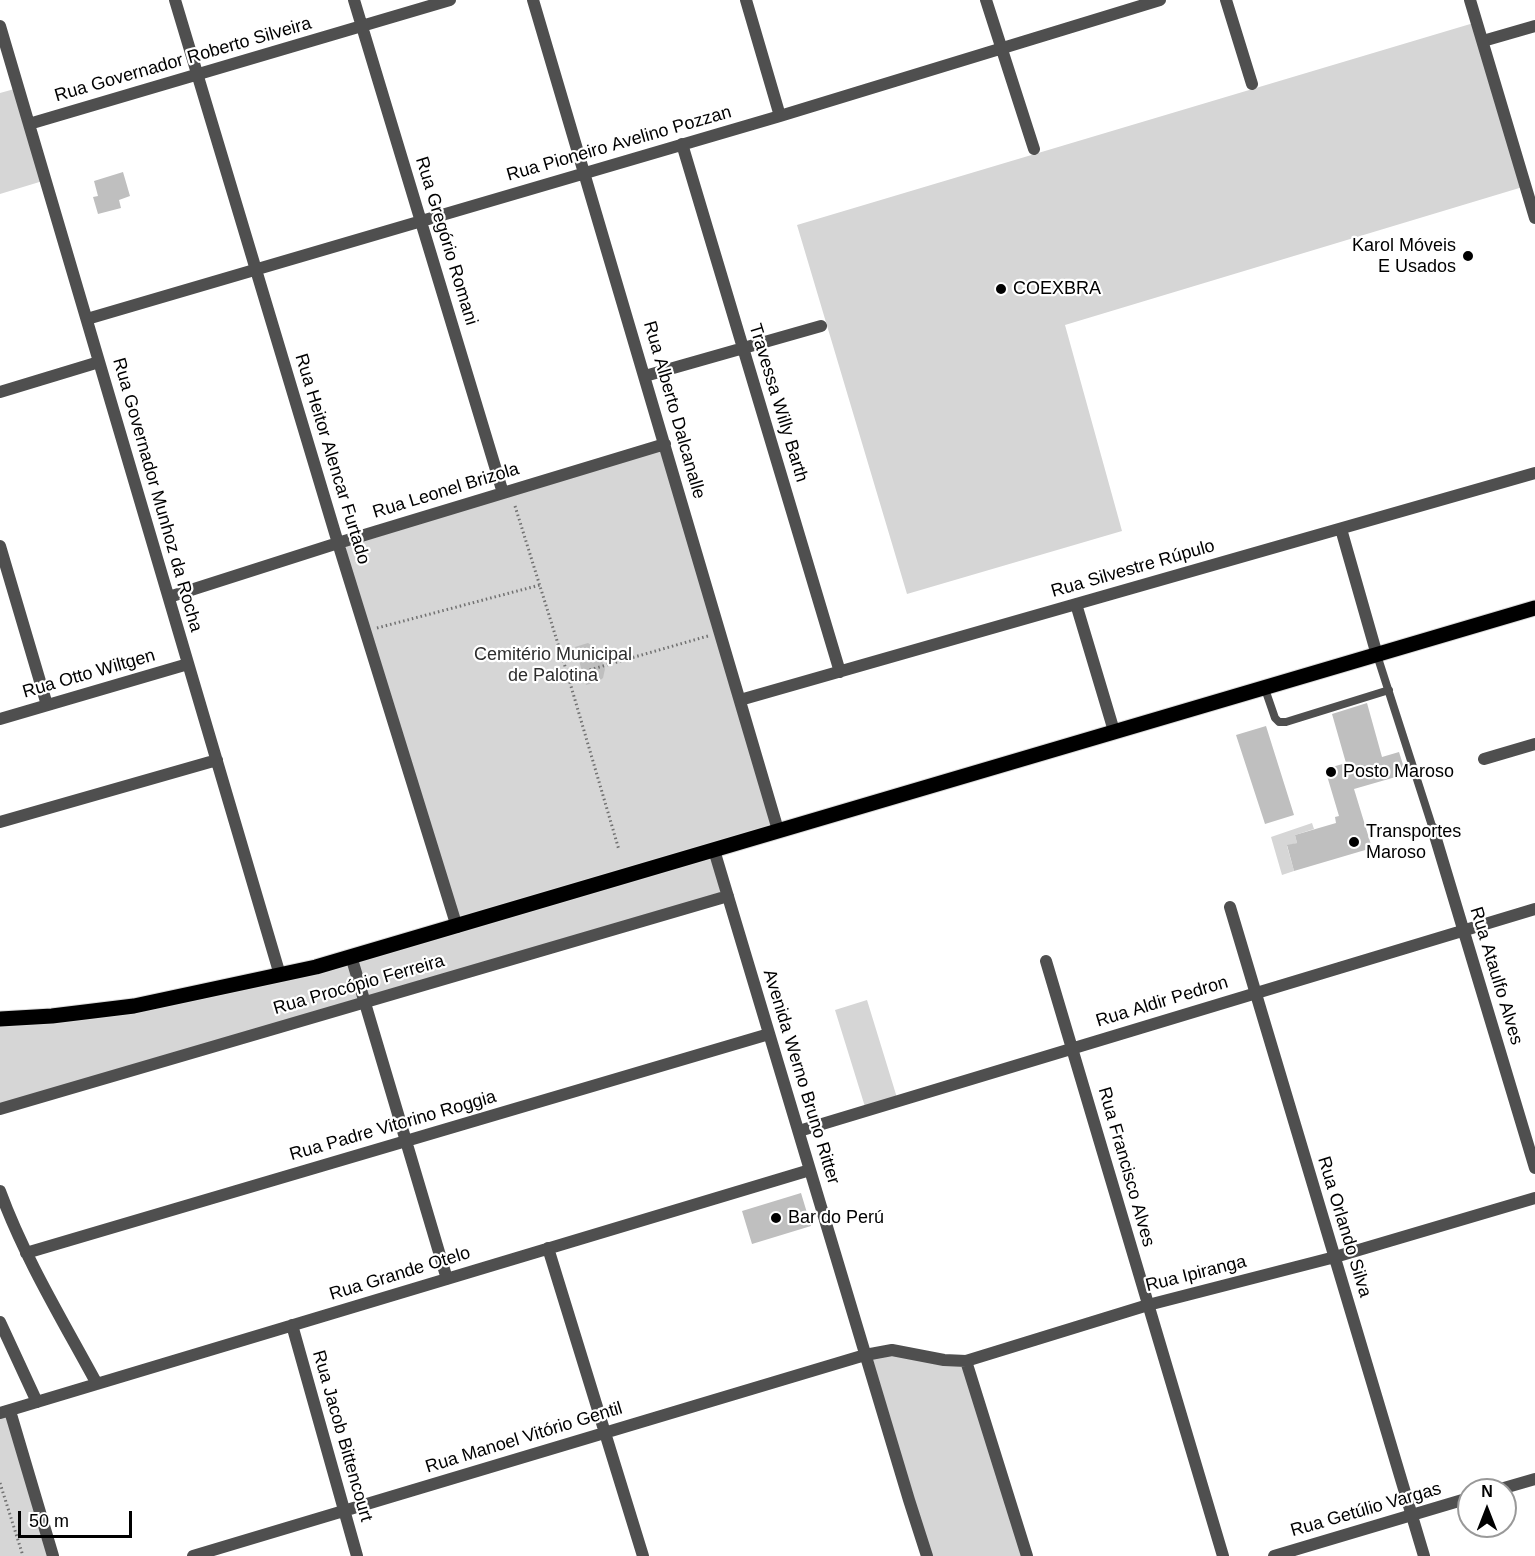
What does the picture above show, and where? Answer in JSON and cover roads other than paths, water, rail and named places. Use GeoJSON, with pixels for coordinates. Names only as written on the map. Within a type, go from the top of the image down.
{"type":"FeatureCollection","features":[{"type":"Feature","properties":{"kind":"main road"},"geometry":{"type":"LineString","coordinates":[[0,1019],[52,1016],[134,1006],[316,967],[1535,608]]}},
{"type":"Feature","properties":{"kind":"street","name":"Rua Heitor Alencar Furtado"},"geometry":{"type":"LineString","coordinates":[[175,0],[456,927]]}},
{"type":"Feature","properties":{"kind":"street","name":"Rua Gregório Romani"},"geometry":{"type":"LineString","coordinates":[[354,0],[503,493]]}},
{"type":"Feature","properties":{"kind":"street","name":"Rua Governador Roberto Silveira"},"geometry":{"type":"LineString","coordinates":[[29,124],[450,0]]}},
{"type":"Feature","properties":{"kind":"street","name":"Rua Alberto Dalcanalle"},"geometry":{"type":"LineString","coordinates":[[533,0],[778,830]]}},
{"type":"Feature","properties":{"kind":"street"},"geometry":{"type":"LineString","coordinates":[[746,0],[780,116]]}},
{"type":"Feature","properties":{"kind":"street"},"geometry":{"type":"LineString","coordinates":[[986,0],[1034,148]]}},
{"type":"Feature","properties":{"kind":"street","name":"Rua Pioneiro Avelino Pozzan"},"geometry":{"type":"LineString","coordinates":[[87,319],[780,116],[1160,0]]}},
{"type":"Feature","properties":{"kind":"street"},"geometry":{"type":"LineString","coordinates":[[1226,0],[1252,84]]}},
{"type":"Feature","properties":{"kind":"street"},"geometry":{"type":"LineString","coordinates":[[1470,0],[1535,218]]}},
{"type":"Feature","properties":{"kind":"street","name":"Rua Governador Munhoz da Rocha"},"geometry":{"type":"LineString","coordinates":[[0,26],[280,975]]}},
{"type":"Feature","properties":{"kind":"street"},"geometry":{"type":"LineString","coordinates":[[1483,41],[1535,26]]}},
{"type":"Feature","properties":{"kind":"street","name":"Travessa Willy Barth"},"geometry":{"type":"LineString","coordinates":[[682,144],[840,672]]}},
{"type":"Feature","properties":{"kind":"street"},"geometry":{"type":"LineString","coordinates":[[645,376],[821,326]]}},
{"type":"Feature","properties":{"kind":"street"},"geometry":{"type":"LineString","coordinates":[[0,392],[99,362]]}},
{"type":"Feature","properties":{"kind":"street","name":"Rua Leonel Brizola"},"geometry":{"type":"LineString","coordinates":[[169,597],[665,444]]}},
{"type":"Feature","properties":{"kind":"street","name":"Rua Silvestre Rúpulo"},"geometry":{"type":"LineString","coordinates":[[740,700],[1535,472]]}},
{"type":"Feature","properties":{"kind":"street"},"geometry":{"type":"LineString","coordinates":[[1341,529],[1377,655]]}},
{"type":"Feature","properties":{"kind":"street"},"geometry":{"type":"LineString","coordinates":[[0,546],[47,705]]}},
{"type":"Feature","properties":{"kind":"street"},"geometry":{"type":"LineString","coordinates":[[1076,604],[1114,731]]}},
{"type":"Feature","properties":{"kind":"street","name":"Rua Otto Wiltgen"},"geometry":{"type":"LineString","coordinates":[[0,719],[189,664]]}},
{"type":"Feature","properties":{"kind":"street"},"geometry":{"type":"LineString","coordinates":[[1484,759],[1535,744]]}},
{"type":"Feature","properties":{"kind":"street"},"geometry":{"type":"LineString","coordinates":[[0,822],[217,760]]}},
{"type":"Feature","properties":{"kind":"street","name":"Rua Ataulfo Alves"},"geometry":{"type":"LineString","coordinates":[[1433,829],[1535,1168]]}},
{"type":"Feature","properties":{"kind":"street","name":"Avenida Werno Bruno Ritter"},"geometry":{"type":"LineString","coordinates":[[714,849],[927,1556]]}},
{"type":"Feature","properties":{"kind":"street","name":"Rua Procópio Ferreira"},"geometry":{"type":"LineString","coordinates":[[0,1109],[728,896]]}},
{"type":"Feature","properties":{"kind":"street","name":"Rua Orlando Silva"},"geometry":{"type":"LineString","coordinates":[[1230,908],[1424,1556]]}},
{"type":"Feature","properties":{"kind":"street","name":"Rua Aldir Pedron"},"geometry":{"type":"LineString","coordinates":[[799,1131],[1535,909]]}},
{"type":"Feature","properties":{"kind":"street"},"geometry":{"type":"LineString","coordinates":[[351,956],[447,1279]]}},
{"type":"Feature","properties":{"kind":"street","name":"Rua Francisco Alves"},"geometry":{"type":"LineString","coordinates":[[1046,961],[1223,1556]]}},
{"type":"Feature","properties":{"kind":"street","name":"Rua Padre Vitorino Roggia"},"geometry":{"type":"LineString","coordinates":[[26,1253],[769,1034]]}},
{"type":"Feature","properties":{"kind":"street","name":"Rua Grande Otelo"},"geometry":{"type":"LineString","coordinates":[[5,1412],[810,1170]]}},
{"type":"Feature","properties":{"kind":"street"},"geometry":{"type":"LineString","coordinates":[[0,1191],[26,1253],[97,1384]]}},
{"type":"Feature","properties":{"kind":"street","name":"Rua Ipiranga"},"geometry":{"type":"LineString","coordinates":[[865,1355],[892,1350],[944,1360],[966,1361],[1148,1305],[1335,1257],[1535,1197]]}},
{"type":"Feature","properties":{"kind":"street"},"geometry":{"type":"LineString","coordinates":[[548,1248],[643,1556]]}},
{"type":"Feature","properties":{"kind":"street"},"geometry":{"type":"LineString","coordinates":[[0,1322],[37,1402]]}},
{"type":"Feature","properties":{"kind":"street","name":"Rua Jacob Bittencourt"},"geometry":{"type":"LineString","coordinates":[[292,1325],[357,1556]]}},
{"type":"Feature","properties":{"kind":"street","name":"Rua Manoel Vitório Gentil"},"geometry":{"type":"LineString","coordinates":[[193,1556],[865,1355]]}},
{"type":"Feature","properties":{"kind":"street"},"geometry":{"type":"LineString","coordinates":[[966,1361],[1027,1556]]}},
{"type":"Feature","properties":{"kind":"street"},"geometry":{"type":"LineString","coordinates":[[5,1412],[53,1556]]}},
{"type":"Feature","properties":{"kind":"street"},"geometry":{"type":"LineString","coordinates":[[1517,1484],[1535,1479]]}},
{"type":"Feature","properties":{"kind":"street","name":"Rua Getúlio Vargas"},"geometry":{"type":"LineString","coordinates":[[1274,1556],[1457,1502]]}},
{"type":"Feature","properties":{"kind":"lane"},"geometry":{"type":"LineString","coordinates":[[1377,655],[1433,829]]}},
{"type":"Feature","properties":{"kind":"lane"},"geometry":{"type":"LineString","coordinates":[[1265,688],[1275,718],[1279,722],[1286,722],[1389,690]]}},
{"type":"Feature","properties":{"kind":"place","name":"Karol Móveis E Usados"},"geometry":{"type":"Point","coordinates":[1468,256]}},
{"type":"Feature","properties":{"kind":"place","name":"COEXBRA"},"geometry":{"type":"Point","coordinates":[1001,289]}},
{"type":"Feature","properties":{"kind":"place","name":"Posto Maroso"},"geometry":{"type":"Point","coordinates":[1331,772]}},
{"type":"Feature","properties":{"kind":"place","name":"Transportes Maroso"},"geometry":{"type":"Point","coordinates":[1354,842]}},
{"type":"Feature","properties":{"kind":"place","name":"Bar do Perú"},"geometry":{"type":"Point","coordinates":[776,1218]}},
{"type":"Feature","properties":{"kind":"park label","name":"Cemitério Municipal de Palotina"},"geometry":{"type":"Point","coordinates":[553,665]}}]}
